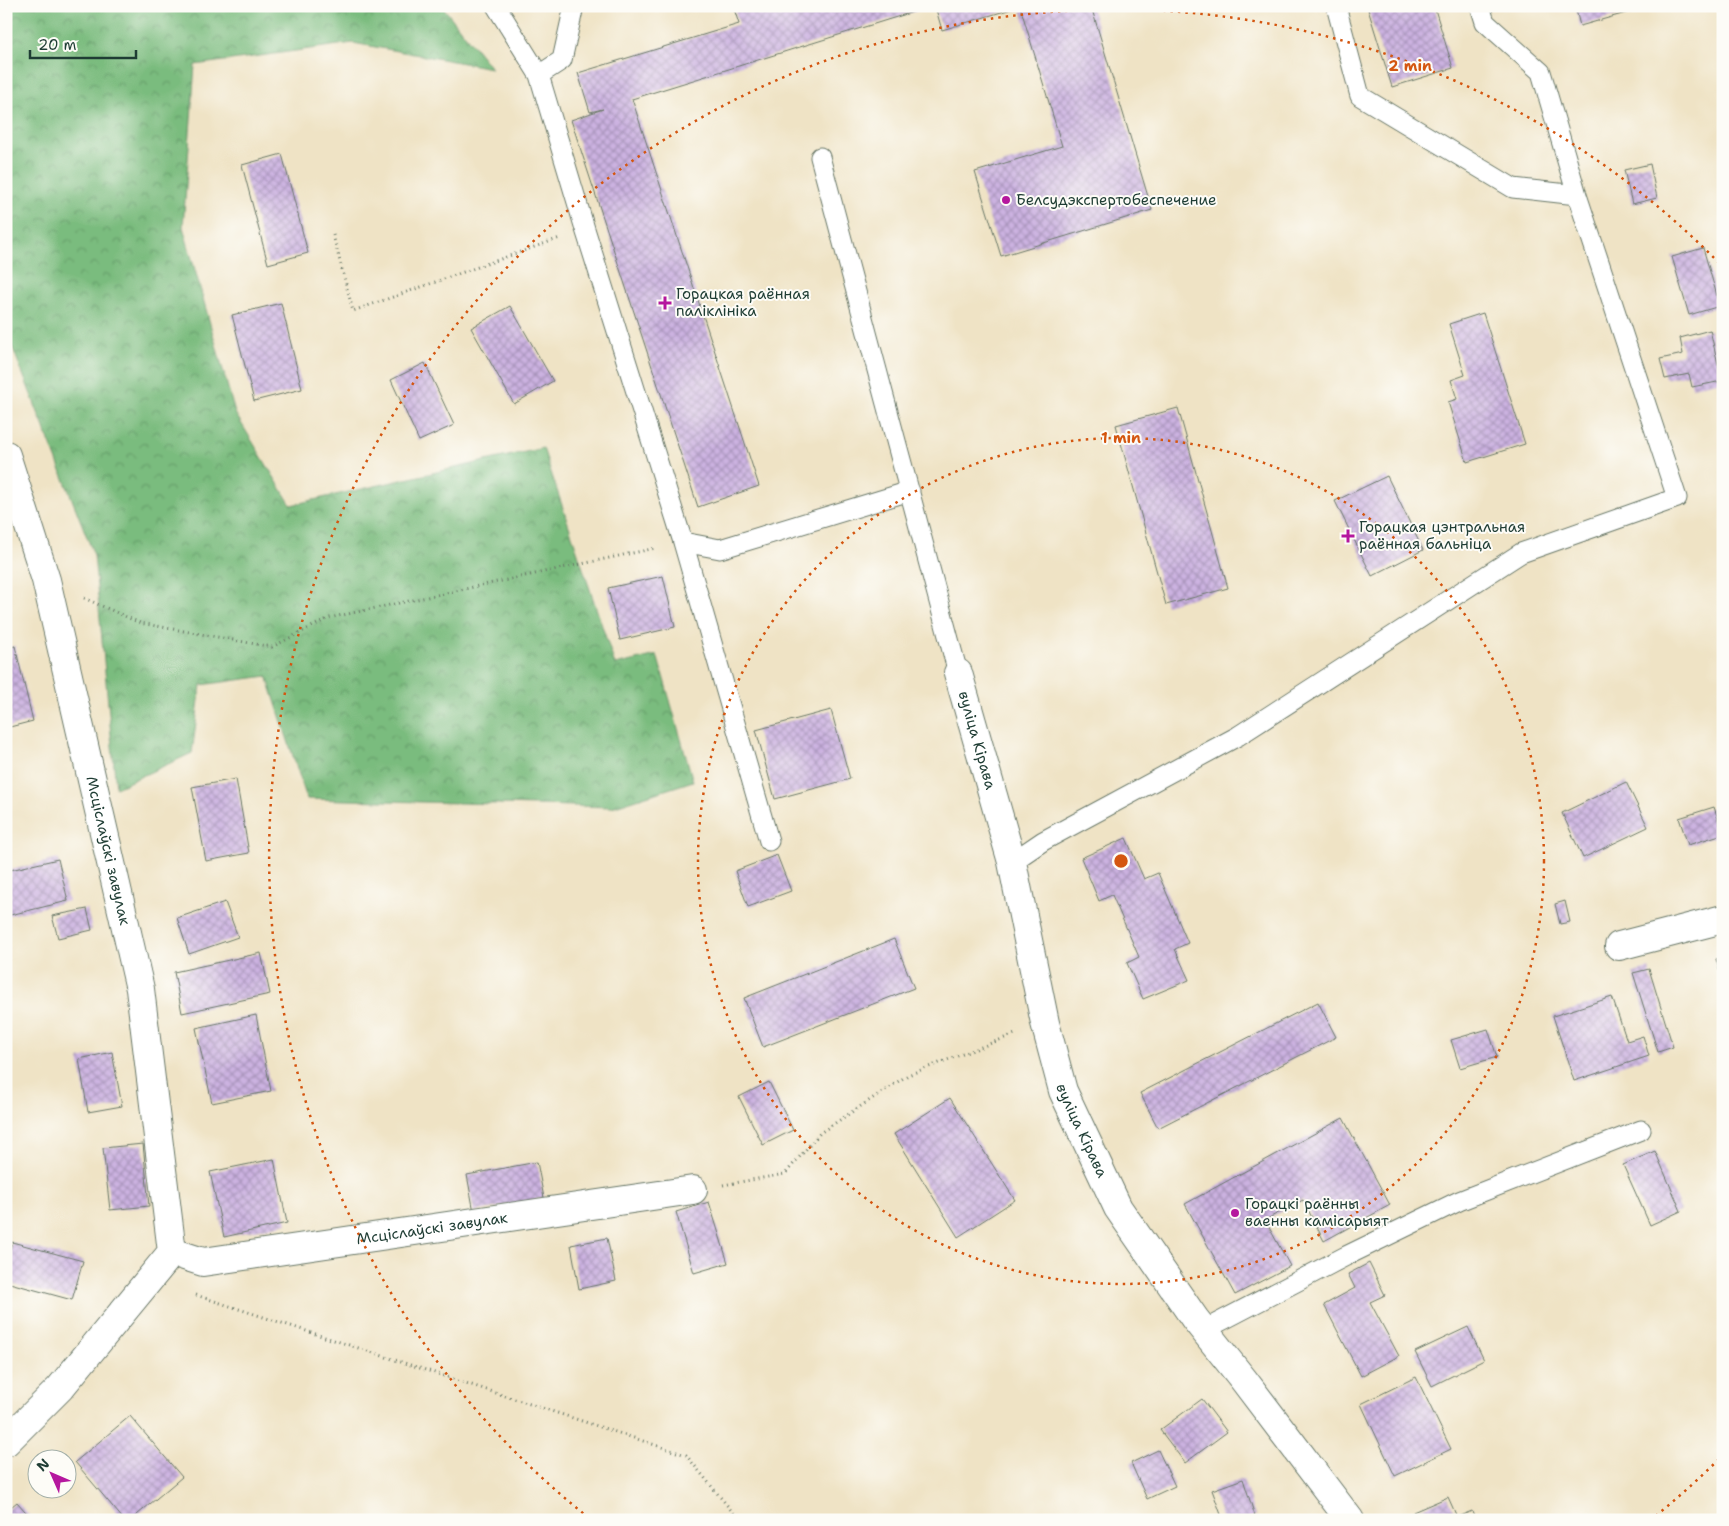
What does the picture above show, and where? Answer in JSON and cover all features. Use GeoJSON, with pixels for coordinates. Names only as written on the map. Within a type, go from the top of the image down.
{"type":"FeatureCollection","features":[{"type":"Feature","properties":{"kind":"street","name":"Мсціслаўскі завулак"},"geometry":{"type":"LineString","coordinates":[[6,455],[46,580],[140,990],[172,1252],[203,1262],[693,1190]]}},
{"type":"Feature","properties":{"kind":"street","name":"вуліца Кірава"},"geometry":{"type":"LineString","coordinates":[[958,673],[1012,862],[1044,1023],[1063,1091],[1118,1208],[1204,1330],[1350,1520]]}},
{"type":"Feature","properties":{"kind":"street"},"geometry":{"type":"LineString","coordinates":[[1619,946],[1723,918]]}},
{"type":"Feature","properties":{"kind":"street"},"geometry":{"type":"LineString","coordinates":[[6,1442],[60,1388],[172,1252]]}},
{"type":"Feature","properties":{"kind":"lane"},"geometry":{"type":"LineString","coordinates":[[496,6],[539,75],[683,542],[769,841]]}},
{"type":"Feature","properties":{"kind":"lane"},"geometry":{"type":"LineString","coordinates":[[539,75],[562,60],[574,6]]}},
{"type":"Feature","properties":{"kind":"lane"},"geometry":{"type":"LineString","coordinates":[[1336,6],[1360,96],[1513,188],[1577,195]]}},
{"type":"Feature","properties":{"kind":"lane"},"geometry":{"type":"LineString","coordinates":[[1012,862],[1043,841],[1238,736],[1521,553],[1677,498],[1577,195],[1541,72],[1485,22],[1480,6]]}},
{"type":"Feature","properties":{"kind":"lane"},"geometry":{"type":"LineString","coordinates":[[820,156],[958,673]]}},
{"type":"Feature","properties":{"kind":"lane"},"geometry":{"type":"LineString","coordinates":[[683,542],[720,549],[910,491]]}},
{"type":"Feature","properties":{"kind":"lane"},"geometry":{"type":"LineString","coordinates":[[1204,1330],[1346,1256],[1459,1201],[1641,1130]]}},
{"type":"Feature","properties":{"kind":"path"},"geometry":{"type":"LineString","coordinates":[[332,235],[353,312],[585,229]]}},
{"type":"Feature","properties":{"kind":"path"},"geometry":{"type":"LineString","coordinates":[[46,580],[140,624],[272,646],[329,618],[683,542]]}},
{"type":"Feature","properties":{"kind":"path"},"geometry":{"type":"LineString","coordinates":[[693,1190],[785,1174],[820,1133],[908,1075],[1044,1023]]}},
{"type":"Feature","properties":{"kind":"path"},"geometry":{"type":"LineString","coordinates":[[149,1280],[686,1455],[739,1520]]}},
{"type":"Feature","properties":{"kind":"green space"},"geometry":{"type":"Polygon","coordinates":[[[6,6],[442,6],[491,68],[353,43],[195,65],[183,227],[235,413],[291,505],[543,448],[615,665],[657,655],[693,781],[612,807],[307,799],[267,676],[201,685],[192,753],[116,788],[94,555],[6,331],[6,6]]]}},
{"type":"Feature","properties":{"kind":"building","name":"Горацкая раённая паліклініка"},"geometry":{"type":"Polygon","coordinates":[[[733,6],[929,7],[632,99],[759,486],[698,507],[571,120],[603,109],[590,112],[578,73],[739,24],[733,6]]]}},
{"type":"Feature","properties":{"kind":"building"},"geometry":{"type":"Polygon","coordinates":[[[935,6],[1018,6],[1018,7],[942,30],[935,6]]]}},
{"type":"Feature","properties":{"kind":"building"},"geometry":{"type":"Polygon","coordinates":[[[1020,6],[1091,6],[1152,210],[1001,256],[975,172],[1062,146],[1020,6]]]}},
{"type":"Feature","properties":{"kind":"building"},"geometry":{"type":"Polygon","coordinates":[[[1367,6],[1434,6],[1453,68],[1392,87],[1367,6]]]}},
{"type":"Feature","properties":{"kind":"building"},"geometry":{"type":"Polygon","coordinates":[[[1575,6],[1647,6],[1647,7],[1580,26],[1575,6]]]}},
{"type":"Feature","properties":{"kind":"building"},"geometry":{"type":"Polygon","coordinates":[[[282,154],[308,253],[268,264],[242,165],[282,154]]]}},
{"type":"Feature","properties":{"kind":"building"},"geometry":{"type":"Polygon","coordinates":[[[1650,164],[1657,198],[1632,204],[1624,170],[1650,164]]]}},
{"type":"Feature","properties":{"kind":"building"},"geometry":{"type":"Polygon","coordinates":[[[1703,248],[1720,306],[1689,315],[1672,257],[1703,248]]]}},
{"type":"Feature","properties":{"kind":"building"},"geometry":{"type":"Polygon","coordinates":[[[281,303],[302,389],[254,401],[232,315],[281,303]]]}},
{"type":"Feature","properties":{"kind":"building"},"geometry":{"type":"Polygon","coordinates":[[[510,306],[553,381],[514,404],[471,328],[510,306]]]}},
{"type":"Feature","properties":{"kind":"building"},"geometry":{"type":"Polygon","coordinates":[[[1483,313],[1525,444],[1467,462],[1448,402],[1457,399],[1451,380],[1465,375],[1449,324],[1483,313]]]}},
{"type":"Feature","properties":{"kind":"building"},"geometry":{"type":"Polygon","coordinates":[[[1710,330],[1722,381],[1692,387],[1689,374],[1665,379],[1660,359],[1683,354],[1680,338],[1710,330]]]}},
{"type":"Feature","properties":{"kind":"building"},"geometry":{"type":"Polygon","coordinates":[[[425,363],[454,425],[419,441],[391,380],[425,363]]]}},
{"type":"Feature","properties":{"kind":"building"},"geometry":{"type":"Polygon","coordinates":[[[1178,408],[1228,588],[1166,605],[1116,425],[1178,408]]]}},
{"type":"Feature","properties":{"kind":"building"},"geometry":{"type":"Polygon","coordinates":[[[1387,476],[1423,550],[1372,576],[1335,501],[1387,476]]]}},
{"type":"Feature","properties":{"kind":"building"},"geometry":{"type":"Polygon","coordinates":[[[663,576],[675,627],[620,640],[608,588],[663,576]]]}},
{"type":"Feature","properties":{"kind":"building"},"geometry":{"type":"Polygon","coordinates":[[[15,646],[33,721],[6,728],[6,648],[15,646]]]}},
{"type":"Feature","properties":{"kind":"building"},"geometry":{"type":"Polygon","coordinates":[[[831,710],[850,779],[775,799],[756,730],[831,710]]]}},
{"type":"Feature","properties":{"kind":"building"},"geometry":{"type":"Polygon","coordinates":[[[236,779],[249,853],[206,861],[192,787],[236,779]]]}},
{"type":"Feature","properties":{"kind":"building"},"geometry":{"type":"Polygon","coordinates":[[[1626,782],[1648,827],[1583,858],[1562,813],[1626,782]]]}},
{"type":"Feature","properties":{"kind":"building"},"geometry":{"type":"Polygon","coordinates":[[[1714,807],[1723,834],[1688,845],[1679,818],[1714,807]]]}},
{"type":"Feature","properties":{"kind":"building"},"geometry":{"type":"Polygon","coordinates":[[[1126,838],[1144,879],[1158,873],[1188,943],[1175,949],[1189,980],[1143,999],[1127,963],[1139,957],[1112,895],[1099,901],[1081,858],[1126,838]]]}},
{"type":"Feature","properties":{"kind":"building"},"geometry":{"type":"Polygon","coordinates":[[[777,855],[791,891],[748,907],[735,871],[777,855]]]}},
{"type":"Feature","properties":{"kind":"building"},"geometry":{"type":"Polygon","coordinates":[[[58,859],[68,901],[6,916],[6,871],[58,859]]]}},
{"type":"Feature","properties":{"kind":"building"},"geometry":{"type":"Polygon","coordinates":[[[1565,901],[1570,922],[1560,924],[1555,904],[1565,901]]]}},
{"type":"Feature","properties":{"kind":"building"},"geometry":{"type":"Polygon","coordinates":[[[225,902],[238,937],[189,954],[177,918],[225,902]]]}},
{"type":"Feature","properties":{"kind":"building"},"geometry":{"type":"Polygon","coordinates":[[[87,909],[92,930],[58,938],[52,916],[87,909]]]}},
{"type":"Feature","properties":{"kind":"building"},"geometry":{"type":"Polygon","coordinates":[[[894,939],[914,988],[763,1047],[744,998],[894,939]]]}},
{"type":"Feature","properties":{"kind":"building"},"geometry":{"type":"Polygon","coordinates":[[[261,953],[270,994],[182,1013],[174,972],[261,953]]]}},
{"type":"Feature","properties":{"kind":"building"},"geometry":{"type":"Polygon","coordinates":[[[1723,957],[1723,980],[1722,980],[1716,959],[1723,957]]]}},
{"type":"Feature","properties":{"kind":"building"},"geometry":{"type":"Polygon","coordinates":[[[1649,969],[1673,1047],[1658,1052],[1633,973],[1649,969]]]}},
{"type":"Feature","properties":{"kind":"building"},"geometry":{"type":"Polygon","coordinates":[[[1612,997],[1627,1041],[1643,1036],[1649,1056],[1574,1081],[1553,1016],[1612,997]]]}},
{"type":"Feature","properties":{"kind":"building"},"geometry":{"type":"Polygon","coordinates":[[[1318,1002],[1336,1037],[1158,1128],[1140,1093],[1318,1002]]]}},
{"type":"Feature","properties":{"kind":"building"},"geometry":{"type":"Polygon","coordinates":[[[256,1015],[271,1091],[212,1103],[196,1028],[256,1015]]]}},
{"type":"Feature","properties":{"kind":"building"},"geometry":{"type":"Polygon","coordinates":[[[1488,1029],[1497,1057],[1460,1068],[1451,1040],[1488,1029]]]}},
{"type":"Feature","properties":{"kind":"building"},"geometry":{"type":"Polygon","coordinates":[[[112,1052],[122,1106],[88,1112],[79,1059],[112,1052]]]}},
{"type":"Feature","properties":{"kind":"building"},"geometry":{"type":"Polygon","coordinates":[[[769,1082],[793,1130],[763,1145],[739,1097],[769,1082]]]}},
{"type":"Feature","properties":{"kind":"building"},"geometry":{"type":"Polygon","coordinates":[[[950,1098],[1015,1200],[958,1237],[894,1134],[950,1098]]]}},
{"type":"Feature","properties":{"kind":"building","name":"Горацкі раённы ваенны камісарыят"},"geometry":{"type":"Polygon","coordinates":[[[1343,1118],[1390,1205],[1324,1241],[1303,1200],[1265,1220],[1290,1266],[1235,1295],[1185,1204],[1343,1118]]]}},
{"type":"Feature","properties":{"kind":"building"},"geometry":{"type":"Polygon","coordinates":[[[143,1144],[149,1206],[110,1210],[103,1148],[143,1144]]]}},
{"type":"Feature","properties":{"kind":"building"},"geometry":{"type":"Polygon","coordinates":[[[1655,1151],[1681,1211],[1650,1225],[1623,1165],[1655,1151]]]}},
{"type":"Feature","properties":{"kind":"building"},"geometry":{"type":"Polygon","coordinates":[[[274,1159],[287,1223],[224,1237],[210,1172],[274,1159]]]}},
{"type":"Feature","properties":{"kind":"building"},"geometry":{"type":"Polygon","coordinates":[[[537,1162],[544,1198],[474,1212],[467,1175],[537,1162]]]}},
{"type":"Feature","properties":{"kind":"building"},"geometry":{"type":"Polygon","coordinates":[[[709,1202],[728,1263],[694,1273],[676,1212],[709,1202]]]}},
{"type":"Feature","properties":{"kind":"building"},"geometry":{"type":"Polygon","coordinates":[[[607,1238],[616,1281],[579,1289],[571,1245],[607,1238]]]}},
{"type":"Feature","properties":{"kind":"building"},"geometry":{"type":"Polygon","coordinates":[[[12,1242],[83,1261],[72,1300],[6,1282],[6,1263],[12,1242]]]}},
{"type":"Feature","properties":{"kind":"building"},"geometry":{"type":"Polygon","coordinates":[[[1369,1263],[1385,1295],[1370,1302],[1399,1356],[1361,1376],[1324,1305],[1355,1288],[1348,1274],[1369,1263]]]}},
{"type":"Feature","properties":{"kind":"building"},"geometry":{"type":"Polygon","coordinates":[[[1468,1327],[1484,1360],[1432,1386],[1415,1352],[1468,1327]]]}},
{"type":"Feature","properties":{"kind":"building"},"geometry":{"type":"Polygon","coordinates":[[[1416,1377],[1451,1449],[1395,1476],[1361,1404],[1416,1377]]]}},
{"type":"Feature","properties":{"kind":"building"},"geometry":{"type":"Polygon","coordinates":[[[1202,1399],[1227,1432],[1185,1463],[1160,1430],[1202,1399]]]}},
{"type":"Feature","properties":{"kind":"building"},"geometry":{"type":"Polygon","coordinates":[[[130,1416],[182,1477],[131,1520],[124,1520],[78,1466],[78,1459],[130,1416]]]}},
{"type":"Feature","properties":{"kind":"building"},"geometry":{"type":"Polygon","coordinates":[[[1158,1450],[1175,1486],[1147,1499],[1131,1463],[1158,1450]]]}},
{"type":"Feature","properties":{"kind":"building"},"geometry":{"type":"Polygon","coordinates":[[[1243,1479],[1255,1516],[1245,1520],[1223,1520],[1212,1490],[1243,1479]]]}},
{"type":"Feature","properties":{"kind":"building"},"geometry":{"type":"Polygon","coordinates":[[[1448,1497],[1457,1517],[1472,1511],[1476,1520],[1416,1520],[1413,1512],[1448,1497]]]}},
{"type":"Feature","properties":{"kind":"building"},"geometry":{"type":"Polygon","coordinates":[[[17,1502],[33,1520],[6,1520],[6,1511],[17,1502]]]}},
{"type":"Feature","properties":{"kind":"place","name":"Белсудэкспертобеспечение"},"geometry":{"type":"Point","coordinates":[1006,200]}},
{"type":"Feature","properties":{"kind":"place","name":"Горацкая раённая паліклініка"},"geometry":{"type":"Point","coordinates":[665,303]}},
{"type":"Feature","properties":{"kind":"place","name":"Горацкая цэнтральная раённая бальніца"},"geometry":{"type":"Point","coordinates":[1348,536]}},
{"type":"Feature","properties":{"kind":"place","name":"Горацкі раённы ваенны камісарыят"},"geometry":{"type":"Point","coordinates":[1235,1213]}}]}
